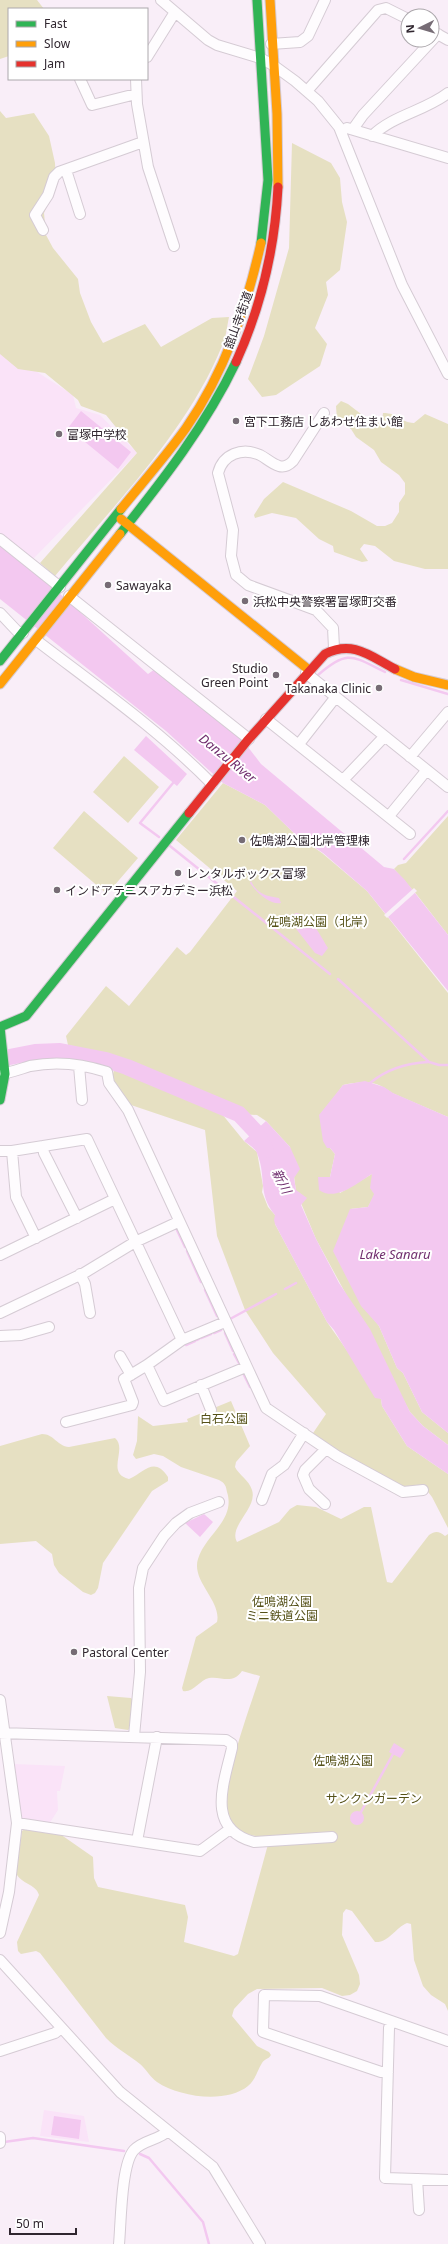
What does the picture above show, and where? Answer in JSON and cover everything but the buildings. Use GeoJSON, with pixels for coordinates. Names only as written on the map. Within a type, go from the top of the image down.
{"type":"FeatureCollection","features":[{"type":"Feature","properties":{"kind":"street"},"geometry":{"type":"LineString","coordinates":[[161,0],[208,40],[217,45],[260,58],[273,65],[307,91],[339,127],[402,285],[448,374]]}},
{"type":"Feature","properties":{"kind":"street","name":"舘山寺街道"},"geometry":{"type":"LineString","coordinates":[[23,633],[116,514],[186,428],[219,372],[239,326],[251,288],[262,239],[268,180],[257,0]]}},
{"type":"Feature","properties":{"kind":"street","name":"舘山寺街道"},"geometry":{"type":"LineString","coordinates":[[36,640],[69,596],[128,525],[197,431],[234,367],[264,284],[275,226],[280,169],[279,122],[271,44],[270,0]]}},
{"type":"Feature","properties":{"kind":"street"},"geometry":{"type":"LineString","coordinates":[[271,44],[300,42],[308,36],[326,0]]}},
{"type":"Feature","properties":{"kind":"street"},"geometry":{"type":"LineString","coordinates":[[307,91],[378,10],[386,8],[400,15]]}},
{"type":"Feature","properties":{"kind":"street"},"geometry":{"type":"LineString","coordinates":[[148,55],[175,12]]}},
{"type":"Feature","properties":{"kind":"street"},"geometry":{"type":"LineString","coordinates":[[352,129],[422,48]]}},
{"type":"Feature","properties":{"kind":"street"},"geometry":{"type":"LineString","coordinates":[[80,80],[92,105],[136,94]]}},
{"type":"Feature","properties":{"kind":"street"},"geometry":{"type":"LineString","coordinates":[[136,80],[136,94],[148,167],[174,246]]}},
{"type":"Feature","properties":{"kind":"street"},"geometry":{"type":"LineString","coordinates":[[372,136],[392,121],[432,104],[448,93]]}},
{"type":"Feature","properties":{"kind":"street"},"geometry":{"type":"LineString","coordinates":[[339,127],[352,129],[448,158]]}},
{"type":"Feature","properties":{"kind":"street"},"geometry":{"type":"LineString","coordinates":[[43,230],[35,216],[48,195],[54,177],[66,170],[144,142]]}},
{"type":"Feature","properties":{"kind":"street"},"geometry":{"type":"LineString","coordinates":[[66,170],[80,214]]}},
{"type":"Feature","properties":{"kind":"street"},"geometry":{"type":"LineString","coordinates":[[324,413],[293,461],[287,466],[280,466],[258,455],[246,452],[235,453],[220,463],[218,473],[233,530],[231,556],[236,575],[248,585],[316,610],[333,628],[334,648]]}},
{"type":"Feature","properties":{"kind":"street"},"geometry":{"type":"LineString","coordinates":[[116,514],[311,676],[335,698],[448,787]]}},
{"type":"Feature","properties":{"kind":"street"},"geometry":{"type":"LineString","coordinates":[[0,539],[60,587]]}},
{"type":"Feature","properties":{"kind":"street"},"geometry":{"type":"LineString","coordinates":[[69,596],[248,740]]}},
{"type":"Feature","properties":{"kind":"street"},"geometry":{"type":"LineString","coordinates":[[0,614],[17,631],[23,633],[0,661]]}},
{"type":"Feature","properties":{"kind":"street"},"geometry":{"type":"LineString","coordinates":[[0,684],[36,640],[142,720],[214,782]]}},
{"type":"Feature","properties":{"kind":"street"},"geometry":{"type":"LineString","coordinates":[[0,1100],[3,1072],[0,1027],[26,1016],[266,718],[311,676],[325,654],[334,648],[346,647],[358,650],[402,673],[420,680],[448,685]]}},
{"type":"Feature","properties":{"kind":"street"},"geometry":{"type":"LineString","coordinates":[[299,744],[335,698]]}},
{"type":"Feature","properties":{"kind":"street"},"geometry":{"type":"LineString","coordinates":[[410,757],[448,712]]}},
{"type":"Feature","properties":{"kind":"street"},"geometry":{"type":"LineString","coordinates":[[266,718],[344,779],[410,834]]}},
{"type":"Feature","properties":{"kind":"street"},"geometry":{"type":"LineString","coordinates":[[344,779],[384,737]]}},
{"type":"Feature","properties":{"kind":"street"},"geometry":{"type":"LineString","coordinates":[[389,816],[426,771]]}},
{"type":"Feature","properties":{"kind":"street"},"geometry":{"type":"LineString","coordinates":[[3,1072],[42,1064],[79,1066],[107,1072],[109,1083],[128,1110],[177,1215],[178,1222],[266,1408],[326,1449],[403,1492],[423,1490]]}},
{"type":"Feature","properties":{"kind":"street"},"geometry":{"type":"LineString","coordinates":[[79,1066],[82,1100]]}},
{"type":"Feature","properties":{"kind":"street"},"geometry":{"type":"LineString","coordinates":[[0,1151],[12,1151],[87,1139],[182,1340]]}},
{"type":"Feature","properties":{"kind":"street"},"geometry":{"type":"LineString","coordinates":[[43,1146],[44,1153],[76,1218]]}},
{"type":"Feature","properties":{"kind":"street"},"geometry":{"type":"LineString","coordinates":[[12,1151],[16,1197],[36,1238]]}},
{"type":"Feature","properties":{"kind":"street"},"geometry":{"type":"LineString","coordinates":[[0,1255],[115,1199]]}},
{"type":"Feature","properties":{"kind":"street"},"geometry":{"type":"LineString","coordinates":[[0,1313],[80,1274],[135,1242],[178,1222]]}},
{"type":"Feature","properties":{"kind":"street"},"geometry":{"type":"LineString","coordinates":[[80,1274],[85,1284],[90,1313]]}},
{"type":"Feature","properties":{"kind":"street"},"geometry":{"type":"LineString","coordinates":[[66,1422],[132,1405],[133,1402],[124,1379],[147,1365],[182,1340],[225,1322]]}},
{"type":"Feature","properties":{"kind":"street"},"geometry":{"type":"LineString","coordinates":[[0,1336],[21,1335],[49,1327]]}},
{"type":"Feature","properties":{"kind":"street"},"geometry":{"type":"LineString","coordinates":[[120,1356],[131,1375]]}},
{"type":"Feature","properties":{"kind":"street"},"geometry":{"type":"LineString","coordinates":[[147,1365],[164,1401],[246,1367]]}},
{"type":"Feature","properties":{"kind":"street"},"geometry":{"type":"LineString","coordinates":[[201,1386],[212,1410]]}},
{"type":"Feature","properties":{"kind":"street"},"geometry":{"type":"LineString","coordinates":[[262,1500],[272,1474],[284,1465],[304,1434]]}},
{"type":"Feature","properties":{"kind":"street"},"geometry":{"type":"LineString","coordinates":[[325,1504],[310,1489],[303,1475],[305,1470],[326,1449]]}},
{"type":"Feature","properties":{"kind":"street"},"geometry":{"type":"LineString","coordinates":[[134,1736],[140,1672],[138,1594],[141,1574],[146,1562],[170,1529],[183,1517],[215,1507]]}},
{"type":"Feature","properties":{"kind":"street"},"geometry":{"type":"LineString","coordinates":[[0,1700],[2,1733],[17,1823],[9,1892],[0,1933]]}},
{"type":"Feature","properties":{"kind":"street"},"geometry":{"type":"LineString","coordinates":[[2,1733],[134,1736],[230,1741],[232,1748],[221,1798],[221,1809],[230,1829],[245,1840],[254,1842],[332,1837]]}},
{"type":"Feature","properties":{"kind":"street"},"geometry":{"type":"LineString","coordinates":[[136,1841],[157,1737]]}},
{"type":"Feature","properties":{"kind":"street"},"geometry":{"type":"LineString","coordinates":[[17,1823],[200,1851],[230,1829]]}},
{"type":"Feature","properties":{"kind":"street"},"geometry":{"type":"LineString","coordinates":[[0,1960],[60,2029],[120,2092],[213,2167],[260,2244]]}},
{"type":"Feature","properties":{"kind":"street"},"geometry":{"type":"LineString","coordinates":[[388,2072],[381,2072],[263,2032],[264,1995],[320,1996],[448,2041]]}},
{"type":"Feature","properties":{"kind":"street"},"geometry":{"type":"LineString","coordinates":[[391,2021],[389,2028],[385,2178],[448,2180]]}},
{"type":"Feature","properties":{"kind":"street"},"geometry":{"type":"LineString","coordinates":[[0,2051],[55,2033],[60,2029]]}},
{"type":"Feature","properties":{"kind":"street"},"geometry":{"type":"LineString","coordinates":[[119,2244],[126,2170],[130,2156],[139,2145],[164,2135],[168,2131]]}},
{"type":"Feature","properties":{"kind":"street"},"geometry":{"type":"LineString","coordinates":[[0,2137],[0,2143]]}},
{"type":"Feature","properties":{"kind":"street"},"geometry":{"type":"LineString","coordinates":[[416,2179],[419,2210]]}},
{"type":"Feature","properties":{"kind":"shaded area","name":"富塚中学校"},"geometry":{"type":"Polygon","coordinates":[[[0,341],[34,370],[73,395],[76,408],[100,415],[137,453],[31,561],[0,535],[0,341]]]}},
{"type":"Feature","properties":{"kind":"shaded area"},"geometry":{"type":"Polygon","coordinates":[[[13,1764],[65,1766],[60,1791],[57,1791],[58,1810],[49,1824],[21,1818],[13,1764]]]}},
{"type":"Feature","properties":{"kind":"shaded area"},"geometry":{"type":"Polygon","coordinates":[[[44,2110],[84,2116],[89,2142],[40,2136],[44,2110]]]}},
{"type":"Feature","properties":{"kind":"green space"},"geometry":{"type":"Polygon","coordinates":[[[0,0],[37,0],[43,8],[8,8],[8,56],[0,59],[0,0]]]}},
{"type":"Feature","properties":{"kind":"green space"},"geometry":{"type":"Polygon","coordinates":[[[0,111],[6,118],[34,113],[49,136],[55,163],[56,186],[44,213],[46,235],[53,248],[78,279],[80,293],[91,322],[103,343],[145,324],[161,347],[212,318],[229,317],[222,346],[207,378],[169,438],[124,495],[55,576],[40,563],[137,453],[106,415],[81,406],[78,400],[45,373],[18,369],[0,354],[0,111]]]}},
{"type":"Feature","properties":{"kind":"green space"},"geometry":{"type":"Polygon","coordinates":[[[292,143],[331,163],[340,178],[342,202],[347,222],[340,270],[326,282],[328,295],[315,328],[327,344],[320,366],[276,395],[262,397],[248,379],[264,336],[289,248],[292,143]]]}},
{"type":"Feature","properties":{"kind":"green space"},"geometry":{"type":"Polygon","coordinates":[[[341,401],[348,404],[374,424],[382,421],[383,413],[388,413],[405,421],[414,423],[425,414],[448,424],[448,569],[425,569],[394,561],[375,546],[364,544],[360,549],[368,561],[362,562],[334,552],[333,546],[319,539],[296,518],[272,513],[255,518],[254,515],[264,499],[283,482],[351,511],[377,526],[385,526],[392,523],[399,512],[399,503],[405,494],[405,483],[399,475],[381,462],[374,450],[356,437],[351,429],[337,420],[336,406],[341,401]]]}},
{"type":"Feature","properties":{"kind":"green space"},"geometry":{"type":"Polygon","coordinates":[[[124,756],[159,787],[128,823],[93,792],[124,756]]]}},
{"type":"Feature","properties":{"kind":"green space","name":"佐鳴湖公園（北岸）"},"geometry":{"type":"Polygon","coordinates":[[[223,783],[265,805],[297,836],[322,853],[367,891],[448,993],[448,1117],[375,1084],[363,1082],[343,1085],[334,1098],[330,1148],[335,1154],[330,1177],[340,1193],[372,1174],[375,1194],[368,1207],[350,1209],[372,1317],[379,1326],[397,1368],[403,1373],[422,1412],[448,1433],[448,1445],[423,1426],[410,1412],[316,1239],[296,1191],[290,1147],[266,1121],[257,1115],[239,1114],[158,1073],[117,1056],[68,1045],[66,1036],[106,986],[129,1006],[177,947],[186,955],[190,952],[237,891],[176,840],[223,783]]]}},
{"type":"Feature","properties":{"kind":"green space"},"geometry":{"type":"Polygon","coordinates":[[[84,811],[138,858],[107,894],[53,848],[84,811]]]}},
{"type":"Feature","properties":{"kind":"green space"},"geometry":{"type":"Polygon","coordinates":[[[448,816],[448,935],[417,895],[394,869],[398,865],[406,863],[448,816]]]}},
{"type":"Feature","properties":{"kind":"green space"},"geometry":{"type":"Polygon","coordinates":[[[115,1066],[222,1114],[244,1141],[257,1152],[263,1186],[262,1192],[268,1207],[275,1215],[275,1224],[327,1322],[381,1399],[382,1406],[407,1446],[448,1474],[448,1528],[432,1497],[425,1488],[404,1489],[311,1436],[326,1414],[273,1353],[245,1310],[217,1236],[205,1130],[131,1105],[111,1082],[115,1066]]]}},
{"type":"Feature","properties":{"kind":"green space","name":"佐鳴湖公園"},"geometry":{"type":"Polygon","coordinates":[[[231,1401],[250,1446],[236,1462],[235,1467],[251,1486],[253,1497],[248,1510],[236,1530],[235,1536],[237,1542],[279,1522],[290,1509],[297,1505],[316,1507],[341,1519],[364,1507],[371,1507],[387,1582],[392,1583],[429,1535],[437,1532],[445,1536],[448,1534],[448,2011],[445,2004],[431,1995],[423,1986],[414,1960],[411,1924],[407,1923],[403,1925],[388,1938],[380,1942],[375,1942],[352,1911],[346,1909],[343,1913],[342,1935],[359,1975],[360,1984],[357,1991],[350,1995],[342,1996],[322,1988],[257,1989],[248,1994],[234,2009],[232,2016],[257,2046],[269,2052],[271,2055],[260,2066],[255,2078],[248,2086],[239,2092],[215,2097],[190,2095],[166,2087],[157,2082],[140,2064],[106,2038],[40,1953],[36,1951],[21,1954],[18,1951],[17,1942],[39,1895],[35,1888],[21,1880],[16,1873],[22,1831],[25,1829],[60,1834],[93,1857],[94,1878],[98,1887],[185,1905],[188,1917],[184,1942],[234,1956],[238,1954],[270,1837],[251,1835],[241,1831],[232,1823],[229,1817],[227,1804],[228,1788],[243,1726],[260,1676],[242,1671],[231,1679],[209,1678],[190,1690],[183,1691],[182,1688],[196,1637],[217,1622],[215,1606],[202,1583],[197,1567],[198,1559],[202,1550],[224,1519],[229,1502],[227,1490],[226,1486],[219,1480],[181,1467],[163,1456],[154,1454],[136,1459],[133,1455],[137,1441],[138,1416],[153,1426],[188,1422],[187,1419],[231,1401]]]}},
{"type":"Feature","properties":{"kind":"green space"},"geometry":{"type":"Polygon","coordinates":[[[42,1434],[50,1436],[61,1445],[69,1447],[115,1438],[119,1448],[117,1466],[122,1476],[129,1479],[149,1468],[158,1467],[168,1477],[168,1481],[152,1491],[103,1563],[98,1588],[95,1593],[91,1595],[83,1592],[59,1573],[54,1565],[52,1554],[36,1541],[0,1544],[0,1446],[42,1434]]]}},
{"type":"Feature","properties":{"kind":"green space"},"geometry":{"type":"Polygon","coordinates":[[[107,1696],[131,1698],[133,1701],[130,1728],[128,1730],[115,1728],[107,1696]]]}},
{"type":"Feature","properties":{"kind":"water"},"geometry":{"type":"Polygon","coordinates":[[[81,411],[131,452],[118,469],[68,428],[81,411]]]}},
{"type":"Feature","properties":{"kind":"water","name":"Danzu River"},"geometry":{"type":"Polygon","coordinates":[[[0,545],[48,583],[148,674],[155,669],[238,734],[261,764],[384,867],[394,869],[404,879],[448,935],[448,991],[367,891],[323,853],[297,836],[265,805],[223,783],[166,731],[0,599],[0,545]]]}},
{"type":"Feature","properties":{"kind":"water"},"geometry":{"type":"Polygon","coordinates":[[[146,736],[187,774],[177,786],[134,750],[146,736]]]}},
{"type":"Feature","properties":{"kind":"water"},"geometry":{"type":"Polygon","coordinates":[[[251,881],[259,892],[279,898],[281,903],[268,900],[253,887],[250,883],[251,881]]]}},
{"type":"Feature","properties":{"kind":"water"},"geometry":{"type":"Polygon","coordinates":[[[296,913],[311,922],[322,938],[328,948],[322,956],[315,953],[290,921],[289,917],[296,913]]]}},
{"type":"Feature","properties":{"kind":"water","name":"Lake Sanaru"},"geometry":{"type":"Polygon","coordinates":[[[365,1081],[384,1087],[393,1093],[448,1117],[448,1433],[422,1412],[403,1373],[397,1368],[379,1326],[361,1306],[333,1251],[350,1209],[368,1207],[374,1194],[370,1188],[372,1174],[339,1193],[332,1194],[319,1190],[318,1177],[330,1177],[335,1154],[330,1148],[327,1148],[323,1141],[319,1115],[343,1085],[365,1081]]]}},
{"type":"Feature","properties":{"kind":"water","name":"Lake Sanaru"},"geometry":{"type":"Polygon","coordinates":[[[266,1121],[290,1147],[300,1169],[294,1178],[296,1190],[307,1198],[301,1205],[316,1239],[339,1283],[370,1329],[410,1412],[423,1426],[448,1445],[448,1474],[407,1446],[382,1406],[381,1399],[375,1398],[334,1330],[327,1322],[275,1224],[275,1215],[269,1207],[264,1192],[262,1170],[257,1153],[244,1141],[266,1121]]]}},
{"type":"Feature","properties":{"kind":"water"},"geometry":{"type":"Polygon","coordinates":[[[204,1514],[213,1522],[200,1537],[185,1523],[204,1514]]]}},
{"type":"Feature","properties":{"kind":"water"},"geometry":{"type":"Polygon","coordinates":[[[394,1743],[405,1750],[400,1758],[389,1752],[394,1743]]]}},
{"type":"Feature","properties":{"kind":"water"},"geometry":{"type":"Polygon","coordinates":[[[357,1811],[362,1813],[364,1818],[362,1823],[357,1825],[352,1823],[350,1818],[352,1813],[357,1811]]]}},
{"type":"Feature","properties":{"kind":"water"},"geometry":{"type":"Polygon","coordinates":[[[54,2116],[81,2120],[79,2139],[51,2135],[54,2116]]]}},
{"type":"Feature","properties":{"kind":"pier"},"geometry":{"type":"Polygon","coordinates":[[[414,888],[417,891],[387,918],[384,915],[414,888]]]}},
{"type":"Feature","properties":{"kind":"waterway"},"geometry":{"type":"LineString","coordinates":[[318,675],[336,661],[344,658],[357,659],[385,672]]}},
{"type":"Feature","properties":{"kind":"waterway"},"geometry":{"type":"LineString","coordinates":[[401,680],[448,694]]}},
{"type":"Feature","properties":{"kind":"waterway"},"geometry":{"type":"LineString","coordinates":[[159,837],[140,823],[173,783]]}},
{"type":"Feature","properties":{"kind":"waterway"},"geometry":{"type":"LineString","coordinates":[[404,859],[448,811]]}},
{"type":"Feature","properties":{"kind":"waterway"},"geometry":{"type":"LineString","coordinates":[[170,846],[330,974]]}},
{"type":"Feature","properties":{"kind":"waterway"},"geometry":{"type":"LineString","coordinates":[[338,979],[429,1062],[439,1065],[448,1065]]}},
{"type":"Feature","properties":{"kind":"waterway","name":"新川"},"geometry":{"type":"LineString","coordinates":[[0,1059],[35,1052],[60,1051],[106,1060],[127,1067],[239,1114],[256,1132],[266,1150]]}},
{"type":"Feature","properties":{"kind":"waterway"},"geometry":{"type":"LineString","coordinates":[[370,1083],[390,1070],[412,1064],[428,1062]]}},
{"type":"Feature","properties":{"kind":"waterway"},"geometry":{"type":"LineString","coordinates":[[176,1228],[185,1247]]}},
{"type":"Feature","properties":{"kind":"waterway"},"geometry":{"type":"LineString","coordinates":[[187,1251],[201,1282]]}},
{"type":"Feature","properties":{"kind":"waterway"},"geometry":{"type":"LineString","coordinates":[[285,1289],[296,1283]]}},
{"type":"Feature","properties":{"kind":"waterway"},"geometry":{"type":"LineString","coordinates":[[205,1290],[217,1316]]}},
{"type":"Feature","properties":{"kind":"waterway"},"geometry":{"type":"LineString","coordinates":[[230,1319],[276,1294]]}},
{"type":"Feature","properties":{"kind":"waterway"},"geometry":{"type":"LineString","coordinates":[[214,1333],[221,1330]]}},
{"type":"Feature","properties":{"kind":"waterway"},"geometry":{"type":"LineString","coordinates":[[225,1333],[233,1351]]}},
{"type":"Feature","properties":{"kind":"waterway"},"geometry":{"type":"LineString","coordinates":[[201,1338],[211,1334]]}},
{"type":"Feature","properties":{"kind":"waterway"},"geometry":{"type":"LineString","coordinates":[[186,1345],[195,1341]]}},
{"type":"Feature","properties":{"kind":"waterway"},"geometry":{"type":"LineString","coordinates":[[234,1354],[240,1365]]}},
{"type":"Feature","properties":{"kind":"waterway"},"geometry":{"type":"LineString","coordinates":[[243,1373],[250,1387]]}},
{"type":"Feature","properties":{"kind":"waterway"},"geometry":{"type":"LineString","coordinates":[[361,1812],[393,1754]]}},
{"type":"Feature","properties":{"kind":"waterway"},"geometry":{"type":"LineString","coordinates":[[4,2142],[33,2138],[124,2151]]}},
{"type":"Feature","properties":{"kind":"waterway"},"geometry":{"type":"LineString","coordinates":[[140,2154],[149,2158],[203,2222],[209,2244]]}},
{"type":"Feature","properties":{"kind":"traffic: fast"},"geometry":{"type":"LineString","coordinates":[[257,0],[268,180],[261,243]]}},
{"type":"Feature","properties":{"kind":"traffic: fast"},"geometry":{"type":"LineString","coordinates":[[120,534],[183,451],[211,408],[236,362]]}},
{"type":"Feature","properties":{"kind":"traffic: fast"},"geometry":{"type":"LineString","coordinates":[[0,661],[121,509]]}},
{"type":"Feature","properties":{"kind":"traffic: fast"},"geometry":{"type":"LineString","coordinates":[[0,1027],[26,1016],[189,813]]}},
{"type":"Feature","properties":{"kind":"traffic: fast"},"geometry":{"type":"LineString","coordinates":[[0,1027],[5,1074],[0,1100]]}},
{"type":"Feature","properties":{"kind":"traffic: slow"},"geometry":{"type":"LineString","coordinates":[[270,0],[277,114],[278,187]]}},
{"type":"Feature","properties":{"kind":"traffic: slow"},"geometry":{"type":"LineString","coordinates":[[121,509],[186,428],[212,385],[223,362],[241,316],[261,243]]}},
{"type":"Feature","properties":{"kind":"traffic: slow"},"geometry":{"type":"LineString","coordinates":[[121,519],[309,670]]}},
{"type":"Feature","properties":{"kind":"traffic: slow"},"geometry":{"type":"LineString","coordinates":[[0,684],[120,534]]}},
{"type":"Feature","properties":{"kind":"traffic: slow"},"geometry":{"type":"LineString","coordinates":[[395,669],[414,677],[448,685]]}},
{"type":"Feature","properties":{"kind":"traffic: jam"},"geometry":{"type":"LineString","coordinates":[[236,362],[253,320],[265,276],[274,232],[278,187]]}},
{"type":"Feature","properties":{"kind":"traffic: jam"},"geometry":{"type":"LineString","coordinates":[[189,813],[247,741],[325,654],[335,650],[353,649],[361,651],[395,669]]}},
{"type":"Feature","properties":{"kind":"place","name":"宮下工務店 しあわせ住まい館"},"geometry":{"type":"Point","coordinates":[236,421]}},
{"type":"Feature","properties":{"kind":"place","name":"富塚中学校"},"geometry":{"type":"Point","coordinates":[59,434]}},
{"type":"Feature","properties":{"kind":"place","name":"Sawayaka"},"geometry":{"type":"Point","coordinates":[108,585]}},
{"type":"Feature","properties":{"kind":"place","name":"浜松中央警察署富塚町交番"},"geometry":{"type":"Point","coordinates":[245,601]}},
{"type":"Feature","properties":{"kind":"place","name":"Studio Green Point"},"geometry":{"type":"Point","coordinates":[276,675]}},
{"type":"Feature","properties":{"kind":"place","name":"Takanaka Clinic"},"geometry":{"type":"Point","coordinates":[379,688]}},
{"type":"Feature","properties":{"kind":"place","name":"佐鳴湖公園北岸管理棟"},"geometry":{"type":"Point","coordinates":[242,840]}},
{"type":"Feature","properties":{"kind":"place","name":"レンタルボックス富塚"},"geometry":{"type":"Point","coordinates":[178,873]}},
{"type":"Feature","properties":{"kind":"place","name":"インドアテニスアカデミー浜松"},"geometry":{"type":"Point","coordinates":[57,890]}},
{"type":"Feature","properties":{"kind":"place","name":"Pastoral Center"},"geometry":{"type":"Point","coordinates":[74,1652]}},
{"type":"Feature","properties":{"kind":"park label","name":"白石公園"},"geometry":{"type":"Point","coordinates":[224,1418]}},
{"type":"Feature","properties":{"kind":"park label","name":"佐鳴湖公園 ミニ鉄道公園"},"geometry":{"type":"Point","coordinates":[282,1608]}},
{"type":"Feature","properties":{"kind":"park label","name":"サンクンガーデン"},"geometry":{"type":"Point","coordinates":[374,1798]}}]}
